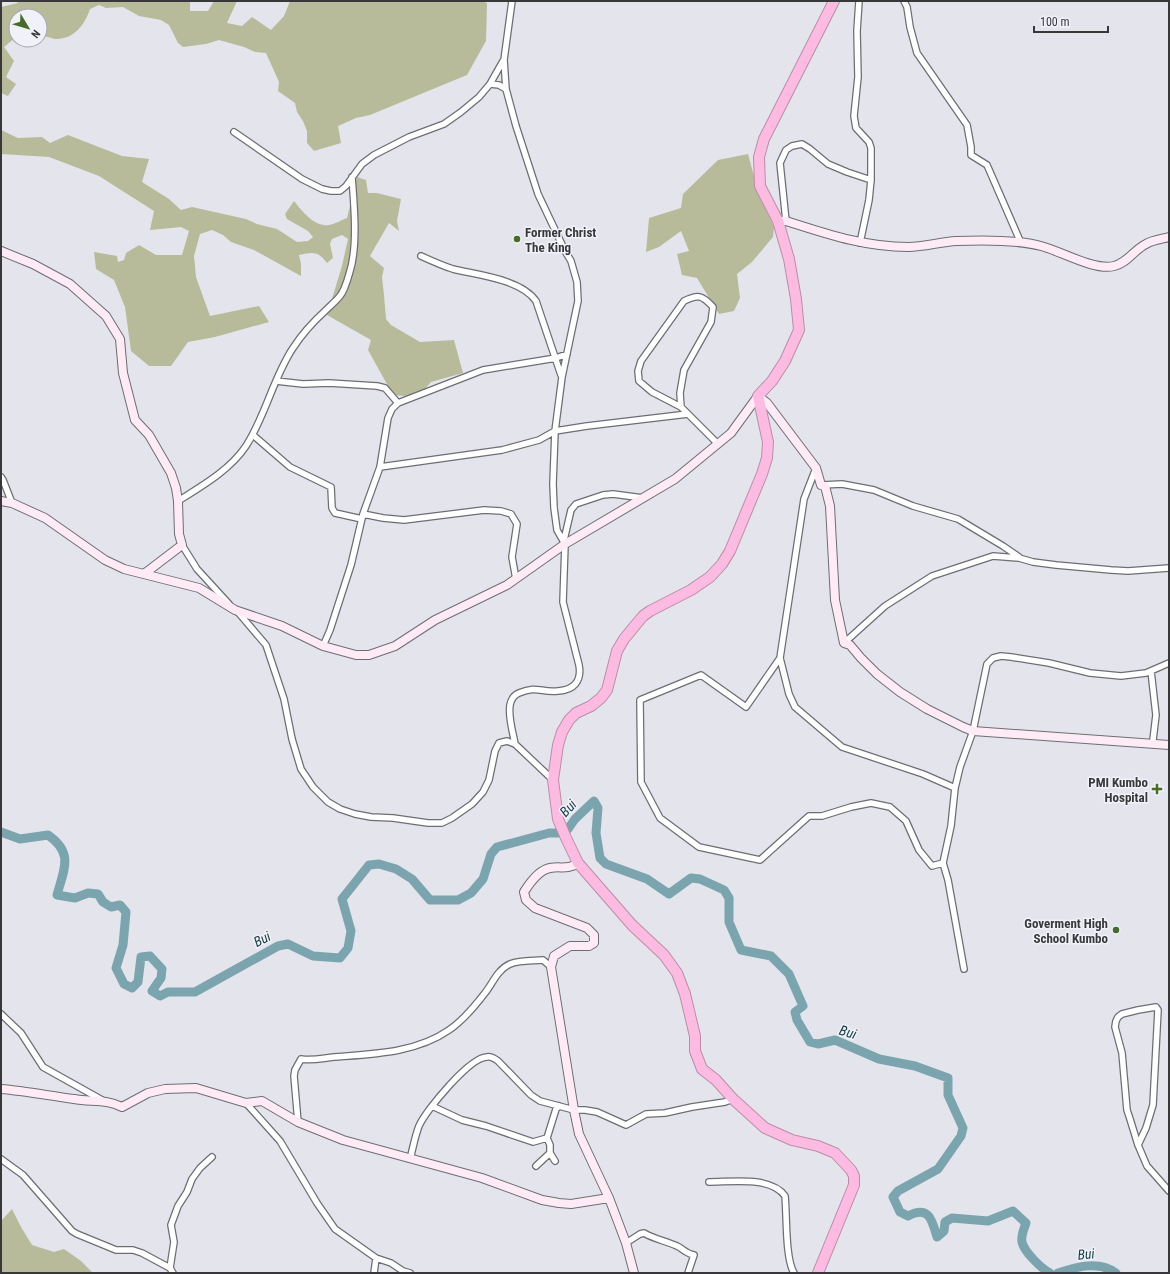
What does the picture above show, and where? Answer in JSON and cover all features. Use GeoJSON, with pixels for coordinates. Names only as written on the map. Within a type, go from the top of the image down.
{"type":"FeatureCollection","features":[{"type":"Feature","properties":{"kind":"highway"},"geometry":{"type":"LineString","coordinates":[[818,1273],[854,1185],[854,1176],[851,1170],[835,1153],[818,1146],[792,1140],[765,1128],[733,1099],[716,1080],[702,1069],[695,1051],[695,1036],[685,994],[677,974],[664,955],[632,925],[578,863],[558,819],[553,780],[558,745],[562,732],[569,720],[601,698],[606,690],[617,651],[624,639],[643,616],[691,590],[710,577],[722,564],[730,551],[762,474],[767,458],[768,442],[758,396],[785,361],[799,330],[796,299],[782,221],[760,186],[759,157],[764,139],[834,1]]}},
{"type":"Feature","properties":{"kind":"street"},"geometry":{"type":"LineString","coordinates":[[512,1],[504,60],[506,89],[516,126],[538,194],[571,261],[577,282],[578,301],[562,377],[555,431],[553,484],[554,508],[557,530],[564,542]]}},
{"type":"Feature","properties":{"kind":"street"},"geometry":{"type":"LineString","coordinates":[[859,1],[857,31],[858,77],[854,116],[856,128],[869,142],[872,148],[869,200],[860,243]]}},
{"type":"Feature","properties":{"kind":"street"},"geometry":{"type":"LineString","coordinates":[[904,1],[907,7],[916,53],[966,125],[971,147],[970,156],[987,164],[1021,243]]}},
{"type":"Feature","properties":{"kind":"street"},"geometry":{"type":"LineString","coordinates":[[234,132],[302,178],[322,189],[340,191],[346,186],[362,164],[374,155],[409,137],[444,124],[479,97],[490,84],[504,60]]}},
{"type":"Feature","properties":{"kind":"street"},"geometry":{"type":"LineString","coordinates":[[490,84],[499,85],[506,89]]}},
{"type":"Feature","properties":{"kind":"street"},"geometry":{"type":"LineString","coordinates":[[871,180],[828,164],[802,144],[792,146],[786,150],[780,163],[782,221],[860,243],[884,246],[909,247],[955,241],[1021,243],[1041,246],[1104,267],[1114,266],[1124,262],[1145,244],[1169,237]]}},
{"type":"Feature","properties":{"kind":"street"},"geometry":{"type":"LineString","coordinates":[[178,501],[227,468],[245,447],[253,434],[284,362],[301,336],[341,295],[351,268],[354,245],[355,217],[352,177]]}},
{"type":"Feature","properties":{"kind":"street"},"geometry":{"type":"LineString","coordinates":[[1,252],[33,264],[70,284],[106,316],[120,339],[123,372],[135,420],[149,434],[171,473],[178,501],[179,534],[182,545],[197,569],[266,645],[284,699],[292,739],[301,769],[313,787],[328,802],[340,809],[371,817],[442,823],[472,804],[483,792],[489,780],[495,751],[499,743],[507,741],[516,744],[553,780]]}},
{"type":"Feature","properties":{"kind":"street"},"geometry":{"type":"LineString","coordinates":[[422,256],[452,269],[503,280],[530,293],[536,301],[562,377]]}},
{"type":"Feature","properties":{"kind":"street"},"geometry":{"type":"LineString","coordinates":[[681,407],[680,393],[684,370],[711,322],[713,307],[706,299],[695,296],[684,301],[641,361],[638,371],[639,381],[652,392],[681,407],[718,444]]}},
{"type":"Feature","properties":{"kind":"street"},"geometry":{"type":"LineString","coordinates":[[323,646],[330,630],[351,565],[363,516],[380,467],[388,418],[392,409],[398,403],[483,370],[556,358],[567,354]]}},
{"type":"Feature","properties":{"kind":"street"},"geometry":{"type":"LineString","coordinates":[[276,381],[303,384],[329,383],[377,386],[385,388],[398,403]]}},
{"type":"Feature","properties":{"kind":"street"},"geometry":{"type":"LineString","coordinates":[[1,501],[12,503],[45,518],[105,560],[124,569],[199,588],[235,610],[282,626],[323,646],[356,655],[369,655],[395,646],[436,620],[507,585],[564,542],[675,479],[731,432],[758,396],[770,407],[816,468],[821,485],[825,486],[830,506],[835,600],[844,643]]}},
{"type":"Feature","properties":{"kind":"street"},"geometry":{"type":"LineString","coordinates":[[380,467],[502,450],[539,440],[555,431],[571,428],[688,414]]}},
{"type":"Feature","properties":{"kind":"street"},"geometry":{"type":"LineString","coordinates":[[253,434],[290,467],[331,487],[332,508],[335,513],[404,520],[484,510],[501,511],[511,514],[517,524],[512,557],[516,579]]}},
{"type":"Feature","properties":{"kind":"street"},"geometry":{"type":"LineString","coordinates":[[816,468],[804,499],[780,658],[789,694],[794,706],[842,747],[923,774],[955,788]]}},
{"type":"Feature","properties":{"kind":"street"},"geometry":{"type":"LineString","coordinates":[[1,477],[12,503]]}},
{"type":"Feature","properties":{"kind":"street"},"geometry":{"type":"LineString","coordinates":[[821,485],[842,484],[874,490],[913,506],[958,519],[1003,546],[1019,558]]}},
{"type":"Feature","properties":{"kind":"street"},"geometry":{"type":"LineString","coordinates":[[516,744],[510,719],[510,703],[515,695],[527,689],[535,688],[557,692],[575,685],[579,679],[579,665],[563,602],[564,542],[571,510],[576,504],[603,495],[613,494],[643,498]]}},
{"type":"Feature","properties":{"kind":"street"},"geometry":{"type":"LineString","coordinates":[[144,574],[182,545]]}},
{"type":"Feature","properties":{"kind":"street"},"geometry":{"type":"LineString","coordinates":[[844,643],[885,606],[932,576],[993,556],[1019,558],[1056,565],[1128,572],[1169,568]]}},
{"type":"Feature","properties":{"kind":"street"},"geometry":{"type":"LineString","coordinates":[[844,643],[850,645],[860,658],[877,674],[900,692],[928,709],[973,731],[1169,745]]}},
{"type":"Feature","properties":{"kind":"street"},"geometry":{"type":"LineString","coordinates":[[964,969],[948,880],[943,863],[951,826],[955,788],[960,767],[973,731],[987,664],[993,658],[1001,656],[1049,663],[1090,673],[1121,676],[1146,674],[1169,663]]}},
{"type":"Feature","properties":{"kind":"street"},"geometry":{"type":"LineString","coordinates":[[780,658],[746,707],[701,675],[640,700],[641,782],[660,818],[699,847],[760,860],[809,816],[822,816],[852,806],[871,803],[890,807],[906,821],[919,850],[932,866],[943,863]]}},
{"type":"Feature","properties":{"kind":"street"},"geometry":{"type":"LineString","coordinates":[[1151,671],[1156,715],[1153,740],[1154,744]]}},
{"type":"Feature","properties":{"kind":"street"},"geometry":{"type":"LineString","coordinates":[[298,1122],[294,1076],[295,1070],[301,1059],[310,1061],[333,1057],[362,1056],[401,1050],[429,1041],[458,1023],[484,994],[500,970],[518,962],[543,960],[554,956],[570,946],[589,946],[594,943],[594,935],[587,928],[535,908],[526,900],[524,892],[533,878],[548,868],[567,868],[578,863]]}},
{"type":"Feature","properties":{"kind":"street"},"geometry":{"type":"LineString","coordinates":[[554,956],[551,967],[579,1134],[609,1198],[626,1243],[634,1273]]}},
{"type":"Feature","properties":{"kind":"street"},"geometry":{"type":"LineString","coordinates":[[543,960],[551,967]]}},
{"type":"Feature","properties":{"kind":"street"},"geometry":{"type":"LineString","coordinates":[[1138,1145],[1146,1128],[1153,1105],[1158,1010],[1156,1007],[1122,1014],[1118,1017],[1115,1027],[1122,1053],[1127,1110],[1138,1145],[1147,1166],[1169,1191]]}},
{"type":"Feature","properties":{"kind":"street"},"geometry":{"type":"LineString","coordinates":[[1,1014],[21,1033],[43,1067],[103,1100]]}},
{"type":"Feature","properties":{"kind":"street"},"geometry":{"type":"LineString","coordinates":[[410,1159],[419,1127],[432,1106],[471,1064],[486,1056],[498,1061],[531,1095],[540,1101],[574,1110],[597,1112],[626,1125],[646,1114],[665,1113],[725,1102],[733,1099]]}},
{"type":"Feature","properties":{"kind":"street"},"geometry":{"type":"LineString","coordinates":[[1,1089],[76,1100],[103,1100],[115,1103],[122,1107],[148,1093],[165,1089],[196,1088],[246,1103],[262,1101],[298,1122],[343,1140],[482,1178],[542,1200],[571,1204],[609,1198]]}},
{"type":"Feature","properties":{"kind":"street"},"geometry":{"type":"LineString","coordinates":[[246,1103],[280,1140],[317,1203],[335,1229],[376,1258],[391,1263],[402,1271],[410,1273]]}},
{"type":"Feature","properties":{"kind":"street"},"geometry":{"type":"LineString","coordinates":[[432,1106],[462,1120],[486,1126],[533,1142],[547,1138]]}},
{"type":"Feature","properties":{"kind":"street"},"geometry":{"type":"LineString","coordinates":[[555,1161],[550,1153],[550,1145],[547,1138],[556,1109],[559,1106]]}},
{"type":"Feature","properties":{"kind":"street"},"geometry":{"type":"LineString","coordinates":[[536,1166],[550,1153]]}},
{"type":"Feature","properties":{"kind":"street"},"geometry":{"type":"LineString","coordinates":[[1,1159],[23,1176],[72,1231],[116,1250],[133,1250],[172,1271],[174,1242],[171,1225],[178,1206],[187,1192],[192,1179],[212,1156]]}},
{"type":"Feature","properties":{"kind":"street"},"geometry":{"type":"LineString","coordinates":[[709,1182],[757,1182],[776,1187],[781,1190],[785,1196],[789,1258],[791,1268],[794,1273]]}},
{"type":"Feature","properties":{"kind":"street"},"geometry":{"type":"LineString","coordinates":[[626,1243],[644,1233],[678,1247],[687,1253],[694,1255],[688,1273]]}},
{"type":"Feature","properties":{"kind":"street"},"geometry":{"type":"LineString","coordinates":[[374,1273],[376,1258]]}},
{"type":"Feature","properties":{"kind":"green space"},"geometry":{"type":"Polygon","coordinates":[[[17,1],[188,1],[190,2],[190,11],[208,11],[214,1],[237,1],[227,23],[242,26],[252,17],[271,30],[284,16],[290,1],[482,1],[487,3],[486,41],[467,75],[370,115],[356,118],[338,126],[341,143],[314,151],[307,143],[307,131],[297,112],[295,103],[278,91],[279,82],[266,53],[255,52],[244,47],[219,40],[206,44],[183,47],[178,43],[169,25],[161,20],[139,16],[123,7],[106,8],[99,5],[90,9],[78,30],[62,39],[48,37],[48,8],[8,8],[8,44],[4,47],[14,61],[6,77],[16,84],[8,96],[1,93],[1,7],[18,3],[17,1]]]}},
{"type":"Feature","properties":{"kind":"green space"},"geometry":{"type":"Polygon","coordinates":[[[1,130],[18,138],[42,137],[50,143],[68,135],[122,156],[149,159],[142,182],[169,199],[181,210],[192,207],[246,219],[257,224],[277,229],[297,242],[308,241],[313,237],[308,231],[287,219],[285,214],[294,201],[309,218],[318,224],[329,225],[336,223],[347,218],[357,177],[366,180],[368,193],[377,193],[401,199],[397,221],[399,231],[389,223],[370,256],[384,268],[382,277],[386,319],[391,325],[420,342],[454,340],[463,373],[431,382],[418,397],[393,395],[368,350],[371,340],[327,315],[342,266],[348,239],[342,235],[332,239],[330,244],[333,258],[327,263],[321,256],[315,253],[299,255],[301,276],[254,250],[231,242],[223,235],[212,230],[200,234],[194,256],[196,277],[210,316],[259,306],[269,322],[215,337],[188,342],[171,366],[149,366],[131,351],[125,307],[114,280],[96,269],[94,252],[117,256],[118,262],[124,260],[126,253],[139,245],[156,255],[182,255],[189,231],[181,227],[150,230],[154,211],[99,176],[49,157],[1,154],[1,130]]]}},
{"type":"Feature","properties":{"kind":"green space"},"geometry":{"type":"Polygon","coordinates":[[[748,154],[760,198],[774,227],[773,237],[752,262],[737,274],[740,298],[734,311],[719,314],[697,278],[682,275],[677,254],[689,251],[681,231],[659,247],[646,252],[649,218],[681,208],[683,194],[718,160],[748,154]]]}},
{"type":"Feature","properties":{"kind":"green space"},"geometry":{"type":"Polygon","coordinates":[[[12,1209],[32,1245],[54,1252],[64,1249],[81,1261],[93,1273],[1,1273],[1,1221],[12,1209]]]}},
{"type":"Feature","properties":{"kind":"waterway","name":"Bui"},"geometry":{"type":"LineString","coordinates":[[1,832],[20,839],[48,835],[56,842],[61,848],[65,862],[57,895],[75,898],[88,893],[98,894],[103,902],[111,907],[120,905],[126,912],[123,945],[116,968],[124,984],[132,988],[138,982],[141,957],[150,956],[162,969],[161,978],[152,991],[160,996],[168,992],[195,992],[278,946],[288,944],[313,956],[340,958],[348,948],[351,931],[342,899],[369,865],[379,864],[396,869],[412,879],[430,900],[458,900],[471,893],[483,879],[491,854],[497,847],[549,833],[559,833],[568,829],[575,819],[594,801],[598,808],[596,833],[600,858],[606,864],[647,879],[669,894],[691,878],[700,879],[724,890],[729,898],[729,922],[741,950],[771,956],[789,974],[803,1006],[795,1012],[797,1020],[810,1042],[818,1044],[835,1040],[879,1059],[915,1066],[948,1078],[948,1095],[963,1128],[961,1136],[938,1169],[898,1191],[893,1197],[900,1212],[908,1216],[915,1213],[925,1213],[931,1220],[937,1237],[944,1231],[945,1222],[952,1218],[988,1221],[1013,1211],[1026,1223],[1023,1232],[1023,1246],[1038,1264],[1050,1273]]}},
{"type":"Feature","properties":{"kind":"waterway","name":"Bui"},"geometry":{"type":"LineString","coordinates":[[1058,1273],[1087,1266],[1102,1267],[1116,1273]]}},
{"type":"Feature","properties":{"kind":"place","name":"Former Christ The King"},"geometry":{"type":"Point","coordinates":[517,239]}},
{"type":"Feature","properties":{"kind":"place","name":"PMI Kumbo Hospital"},"geometry":{"type":"Point","coordinates":[1157,789]}},
{"type":"Feature","properties":{"kind":"place","name":"Goverment High School Kumbo"},"geometry":{"type":"Point","coordinates":[1116,930]}}]}
